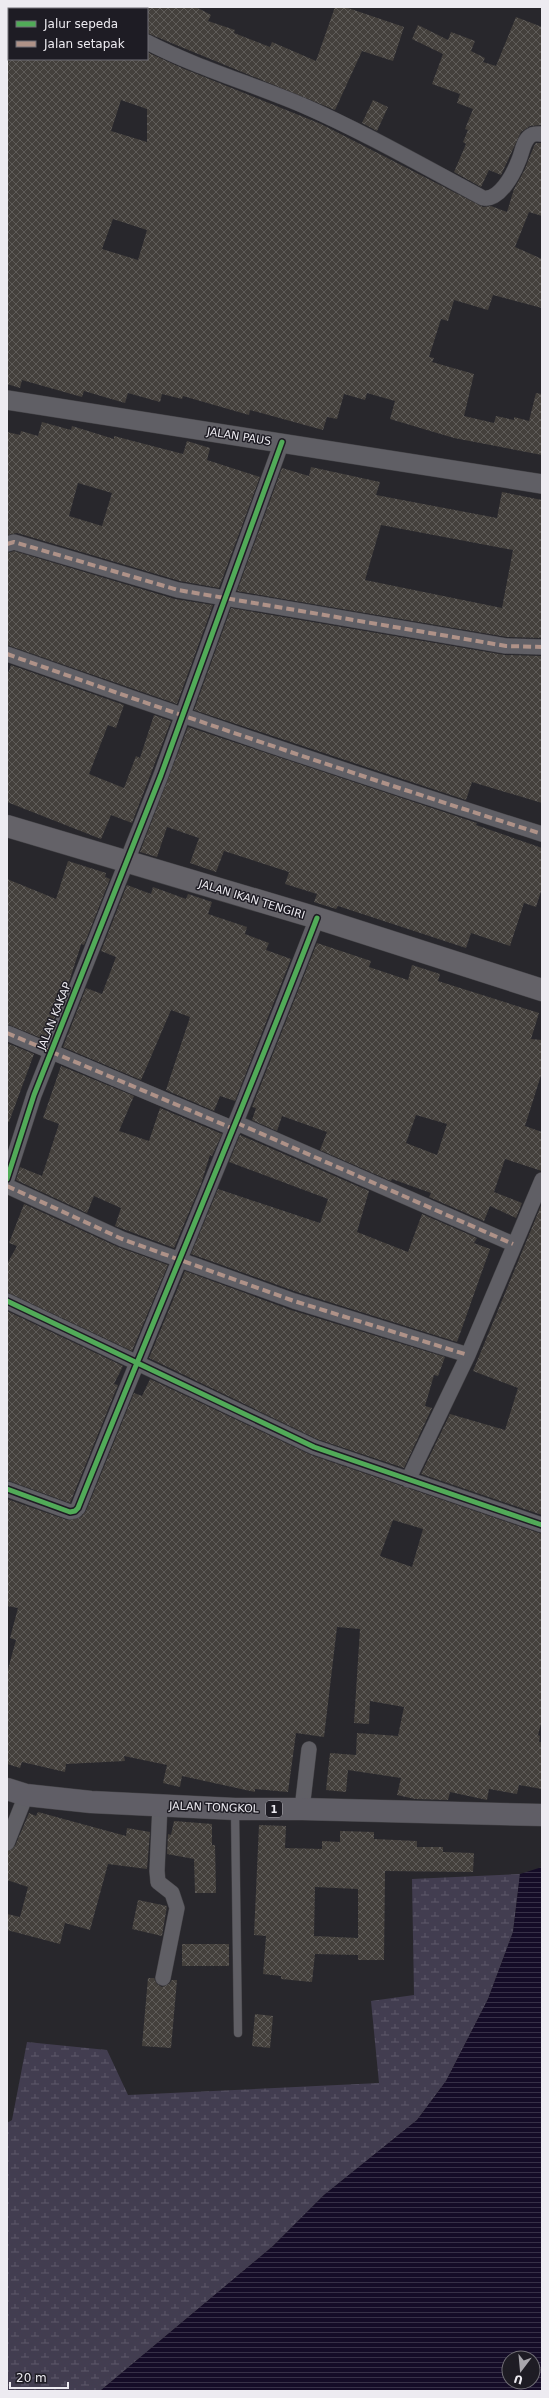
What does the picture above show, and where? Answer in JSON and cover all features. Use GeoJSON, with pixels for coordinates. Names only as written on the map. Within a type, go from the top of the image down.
{"type":"FeatureCollection","features":[{"type":"Feature","properties":{"kind":"highway","name":"JALAN TONGKOL"},"geometry":{"type":"LineString","coordinates":[[16,1792],[91,1802],[235,1809],[302,1808],[542,1815]]}},
{"type":"Feature","properties":{"kind":"main road","name":"JALAN IKAN TENGIRI"},"geometry":{"type":"LineString","coordinates":[[7,826],[317,918],[542,990]]}},
{"type":"Feature","properties":{"kind":"street"},"geometry":{"type":"LineString","coordinates":[[148,43],[180,59],[300,104],[346,124],[483,198],[490,199],[494,197],[503,187],[518,163],[528,138],[534,134],[542,134]]}},
{"type":"Feature","properties":{"kind":"street","name":"JALAN PAUS"},"geometry":{"type":"LineString","coordinates":[[7,400],[542,484]]}},
{"type":"Feature","properties":{"kind":"street","name":"JALAN KAKAP"},"geometry":{"type":"LineString","coordinates":[[7,1179],[34,1095],[161,775],[282,442]]}},
{"type":"Feature","properties":{"kind":"street"},"geometry":{"type":"LineString","coordinates":[[7,544],[14,542],[178,590],[506,646],[542,647]]}},
{"type":"Feature","properties":{"kind":"street"},"geometry":{"type":"LineString","coordinates":[[7,654],[182,716],[392,787],[542,834]]}},
{"type":"Feature","properties":{"kind":"street"},"geometry":{"type":"LineString","coordinates":[[7,1489],[70,1512],[76,1511],[136,1362],[182,1259],[317,918]]}},
{"type":"Feature","properties":{"kind":"street"},"geometry":{"type":"LineString","coordinates":[[7,1033],[235,1126],[513,1244]]}},
{"type":"Feature","properties":{"kind":"street"},"geometry":{"type":"LineString","coordinates":[[408,1480],[468,1355],[513,1244],[542,1180]]}},
{"type":"Feature","properties":{"kind":"street"},"geometry":{"type":"LineString","coordinates":[[7,1186],[122,1239],[182,1259],[294,1301],[468,1355]]}},
{"type":"Feature","properties":{"kind":"street"},"geometry":{"type":"LineString","coordinates":[[7,1301],[314,1447],[542,1525]]}},
{"type":"Feature","properties":{"kind":"street"},"geometry":{"type":"LineString","coordinates":[[302,1808],[309,1749]]}},
{"type":"Feature","properties":{"kind":"street"},"geometry":{"type":"LineString","coordinates":[[7,1843],[16,1792]]}},
{"type":"Feature","properties":{"kind":"street"},"geometry":{"type":"LineString","coordinates":[[160,1805],[158,1882],[172,1894],[178,1908],[163,1978]]}},
{"type":"Feature","properties":{"kind":"lane"},"geometry":{"type":"LineString","coordinates":[[235,1809],[238,2033]]}},
{"type":"Feature","properties":{"kind":"green space"},"geometry":{"type":"Polygon","coordinates":[[[520,1874],[513,1932],[488,1999],[446,2081],[417,2120],[324,2195],[273,2246],[100,2391],[7,2391],[7,2123],[12,2120],[27,2042],[107,2050],[128,2095],[379,2083],[371,2001],[414,1995],[412,1879],[520,1874]]]}},
{"type":"Feature","properties":{"kind":"shaded area"},"geometry":{"type":"Polygon","coordinates":[[[542,1867],[542,2391],[100,2391],[273,2246],[324,2195],[417,2120],[446,2081],[488,1999],[513,1932],[520,1874],[542,1867]]]}},
{"type":"Feature","properties":{"kind":"building"},"geometry":{"type":"Polygon","coordinates":[[[196,7],[211,15],[208,21],[235,30],[234,33],[270,47],[272,42],[316,61],[335,7],[345,7],[404,27],[393,61],[362,51],[335,110],[148,33],[147,8],[196,7]]]}},
{"type":"Feature","properties":{"kind":"building"},"geometry":{"type":"Polygon","coordinates":[[[516,17],[542,27],[542,125],[530,126],[521,132],[501,175],[489,170],[481,187],[454,172],[466,144],[463,142],[468,130],[465,129],[473,109],[457,103],[460,94],[432,84],[443,54],[412,39],[418,25],[448,40],[451,32],[475,41],[471,51],[485,58],[483,62],[496,66],[516,17]]]}},
{"type":"Feature","properties":{"kind":"building"},"geometry":{"type":"Polygon","coordinates":[[[148,52],[182,68],[321,124],[483,207],[491,206],[507,212],[514,189],[524,171],[534,146],[536,143],[542,143],[542,216],[529,212],[515,247],[542,259],[542,308],[493,295],[488,310],[454,300],[448,321],[441,319],[429,357],[434,358],[432,362],[474,374],[464,416],[494,423],[496,416],[514,420],[514,417],[529,421],[536,393],[542,394],[542,455],[454,438],[390,419],[395,401],[367,393],[365,400],[344,394],[337,419],[327,417],[323,430],[250,410],[249,415],[183,396],[182,399],[162,394],[160,402],[128,393],[125,403],[84,391],[82,397],[22,380],[20,388],[7,384],[7,59],[148,60],[148,52]],[[121,100],[111,131],[147,142],[147,109],[121,100]],[[113,219],[102,249],[138,260],[147,230],[113,219]]]}},
{"type":"Feature","properties":{"kind":"building"},"geometry":{"type":"Polygon","coordinates":[[[373,100],[388,107],[377,131],[362,123],[373,100]]]}},
{"type":"Feature","properties":{"kind":"building"},"geometry":{"type":"Polygon","coordinates":[[[42,422],[71,430],[72,426],[114,439],[114,436],[183,454],[187,441],[210,448],[207,460],[260,477],[219,588],[180,581],[17,533],[7,535],[7,432],[20,435],[21,431],[38,436],[42,422]],[[78,483],[69,516],[102,526],[112,493],[78,483]]]}},
{"type":"Feature","properties":{"kind":"building"},"geometry":{"type":"Polygon","coordinates":[[[311,467],[380,482],[376,495],[497,518],[502,492],[542,500],[542,638],[507,637],[237,591],[282,468],[309,476],[311,467]],[[381,525],[365,580],[502,608],[513,550],[381,525]]]}},
{"type":"Feature","properties":{"kind":"building"},"geometry":{"type":"Polygon","coordinates":[[[14,551],[175,599],[213,605],[177,704],[7,645],[7,553],[14,551]]]}},
{"type":"Feature","properties":{"kind":"building"},"geometry":{"type":"Polygon","coordinates":[[[231,608],[505,655],[542,656],[542,803],[472,782],[466,800],[194,710],[231,608]]]}},
{"type":"Feature","properties":{"kind":"building"},"geometry":{"type":"Polygon","coordinates":[[[11,665],[124,705],[116,728],[108,725],[89,774],[124,788],[136,756],[140,758],[154,715],[171,721],[132,823],[111,815],[101,839],[7,802],[7,676],[11,665]]]}},
{"type":"Feature","properties":{"kind":"building"},"geometry":{"type":"Polygon","coordinates":[[[188,727],[477,823],[476,825],[542,848],[542,888],[536,907],[524,903],[510,946],[471,933],[466,948],[338,906],[336,909],[314,902],[317,894],[285,884],[289,872],[224,851],[216,872],[190,863],[199,838],[167,827],[157,857],[140,852],[188,727]]]}},
{"type":"Feature","properties":{"kind":"building"},"geometry":{"type":"Polygon","coordinates":[[[68,861],[106,873],[105,877],[110,879],[84,945],[81,944],[69,982],[46,1040],[7,1024],[7,879],[56,899],[68,861]]]}},
{"type":"Feature","properties":{"kind":"building"},"geometry":{"type":"Polygon","coordinates":[[[127,885],[151,894],[153,887],[186,899],[188,894],[212,902],[208,914],[247,927],[245,934],[269,943],[266,950],[291,959],[235,1101],[220,1096],[214,1111],[166,1090],[190,1017],[171,1010],[141,1080],[63,1047],[86,988],[102,994],[116,957],[101,951],[127,885]]]}},
{"type":"Feature","properties":{"kind":"building"},"geometry":{"type":"Polygon","coordinates":[[[317,943],[371,961],[369,967],[408,980],[412,965],[440,974],[438,981],[539,1013],[531,1039],[542,1040],[542,1072],[525,1126],[542,1132],[542,1171],[505,1159],[494,1192],[522,1203],[516,1218],[490,1206],[484,1221],[429,1197],[431,1193],[392,1179],[391,1181],[320,1150],[327,1132],[282,1116],[277,1131],[252,1120],[256,1108],[252,1107],[317,943]],[[416,1115],[406,1143],[437,1155],[447,1124],[416,1115]]]}},
{"type":"Feature","properties":{"kind":"building"},"geometry":{"type":"Polygon","coordinates":[[[7,1043],[34,1054],[9,1122],[7,1122],[7,1043]]]}},
{"type":"Feature","properties":{"kind":"building"},"geometry":{"type":"Polygon","coordinates":[[[61,1066],[134,1096],[119,1131],[149,1141],[160,1108],[222,1134],[212,1156],[210,1155],[201,1184],[174,1248],[115,1226],[121,1208],[94,1196],[87,1213],[16,1180],[20,1167],[42,1176],[59,1124],[43,1118],[61,1066]]]}},
{"type":"Feature","properties":{"kind":"building"},"geometry":{"type":"Polygon","coordinates":[[[240,1135],[369,1191],[357,1232],[408,1252],[422,1214],[477,1238],[474,1243],[490,1249],[457,1342],[297,1292],[191,1254],[218,1189],[320,1223],[328,1199],[229,1162],[240,1135]]]}},
{"type":"Feature","properties":{"kind":"building"},"geometry":{"type":"Polygon","coordinates":[[[542,1203],[542,1515],[421,1474],[450,1414],[505,1430],[518,1388],[473,1371],[542,1203]]]}},
{"type":"Feature","properties":{"kind":"building"},"geometry":{"type":"Polygon","coordinates":[[[24,1204],[118,1247],[168,1265],[132,1351],[7,1292],[7,1264],[17,1246],[9,1243],[24,1204]]]}},
{"type":"Feature","properties":{"kind":"building"},"geometry":{"type":"Polygon","coordinates":[[[185,1271],[291,1310],[445,1357],[438,1376],[434,1375],[425,1406],[432,1408],[404,1468],[317,1439],[149,1358],[185,1271]]]}},
{"type":"Feature","properties":{"kind":"building"},"geometry":{"type":"Polygon","coordinates":[[[7,1311],[123,1366],[114,1384],[118,1385],[70,1503],[7,1480],[7,1311]]]}},
{"type":"Feature","properties":{"kind":"building"},"geometry":{"type":"Polygon","coordinates":[[[150,1379],[311,1455],[542,1534],[542,1720],[538,1735],[540,1736],[539,1742],[542,1742],[542,1789],[519,1785],[517,1794],[489,1789],[487,1800],[450,1792],[448,1800],[415,1799],[397,1795],[401,1778],[348,1770],[346,1792],[326,1790],[330,1753],[356,1755],[357,1733],[398,1736],[404,1707],[370,1701],[369,1724],[354,1723],[360,1629],[337,1627],[324,1737],[296,1733],[288,1792],[255,1789],[255,1792],[182,1776],[180,1787],[163,1783],[167,1765],[124,1756],[125,1761],[66,1764],[65,1772],[22,1762],[20,1768],[7,1764],[7,1673],[16,1640],[10,1638],[18,1608],[7,1606],[7,1499],[67,1520],[81,1517],[86,1511],[134,1393],[142,1396],[150,1379]],[[393,1520],[380,1556],[412,1567],[423,1529],[393,1520]]]}},
{"type":"Feature","properties":{"kind":"building"},"geometry":{"type":"Polygon","coordinates":[[[38,1812],[126,1836],[127,1828],[150,1832],[147,1869],[108,1864],[90,1930],[65,1923],[60,1944],[7,1930],[7,1914],[20,1917],[28,1887],[7,1880],[7,1852],[15,1846],[29,1813],[36,1816],[38,1812]]]}},
{"type":"Feature","properties":{"kind":"building"},"geometry":{"type":"Polygon","coordinates":[[[174,1821],[212,1824],[212,1845],[215,1845],[216,1893],[195,1893],[194,1859],[167,1854],[168,1834],[171,1835],[174,1821]]]}},
{"type":"Feature","properties":{"kind":"building"},"geometry":{"type":"Polygon","coordinates":[[[259,1825],[286,1826],[285,1848],[322,1849],[322,1841],[340,1842],[340,1831],[374,1832],[374,1839],[417,1841],[417,1847],[443,1847],[443,1852],[474,1853],[473,1872],[385,1871],[384,1960],[358,1960],[358,1955],[315,1954],[312,1982],[281,1979],[281,1976],[263,1974],[266,1936],[254,1935],[259,1825]],[[315,1887],[314,1936],[358,1938],[358,1889],[315,1887]]]}},
{"type":"Feature","properties":{"kind":"building"},"geometry":{"type":"Polygon","coordinates":[[[138,1900],[167,1906],[162,1936],[132,1929],[138,1900]]]}},
{"type":"Feature","properties":{"kind":"building"},"geometry":{"type":"Polygon","coordinates":[[[182,1944],[229,1944],[229,1966],[182,1966],[182,1944]]]}},
{"type":"Feature","properties":{"kind":"building"},"geometry":{"type":"Polygon","coordinates":[[[148,1978],[154,1978],[157,1984],[162,1987],[169,1984],[172,1980],[177,1980],[171,2048],[142,2046],[148,1978]]]}},
{"type":"Feature","properties":{"kind":"building"},"geometry":{"type":"Polygon","coordinates":[[[255,2014],[273,2016],[270,2048],[252,2046],[255,2014]]]}},
{"type":"Feature","properties":{"kind":"marked path"},"geometry":{"type":"LineString","coordinates":[[7,544],[14,542],[178,590],[506,646],[542,647]]}},
{"type":"Feature","properties":{"kind":"marked path"},"geometry":{"type":"LineString","coordinates":[[7,654],[273,746],[542,834]]}},
{"type":"Feature","properties":{"kind":"marked path"},"geometry":{"type":"LineString","coordinates":[[7,1033],[234,1129]]}},
{"type":"Feature","properties":{"kind":"marked path"},"geometry":{"type":"LineString","coordinates":[[237,1123],[513,1244]]}},
{"type":"Feature","properties":{"kind":"marked path"},"geometry":{"type":"LineString","coordinates":[[7,1186],[122,1239],[294,1301],[468,1355]]}},
{"type":"Feature","properties":{"kind":"cycle path"},"geometry":{"type":"LineString","coordinates":[[7,1179],[34,1095],[161,775],[282,442]]}},
{"type":"Feature","properties":{"kind":"cycle path"},"geometry":{"type":"LineString","coordinates":[[7,1489],[70,1512],[75,1511],[78,1508],[259,1066],[317,918]]}},
{"type":"Feature","properties":{"kind":"cycle path"},"geometry":{"type":"LineString","coordinates":[[7,1301],[314,1447],[542,1525]]}}]}
